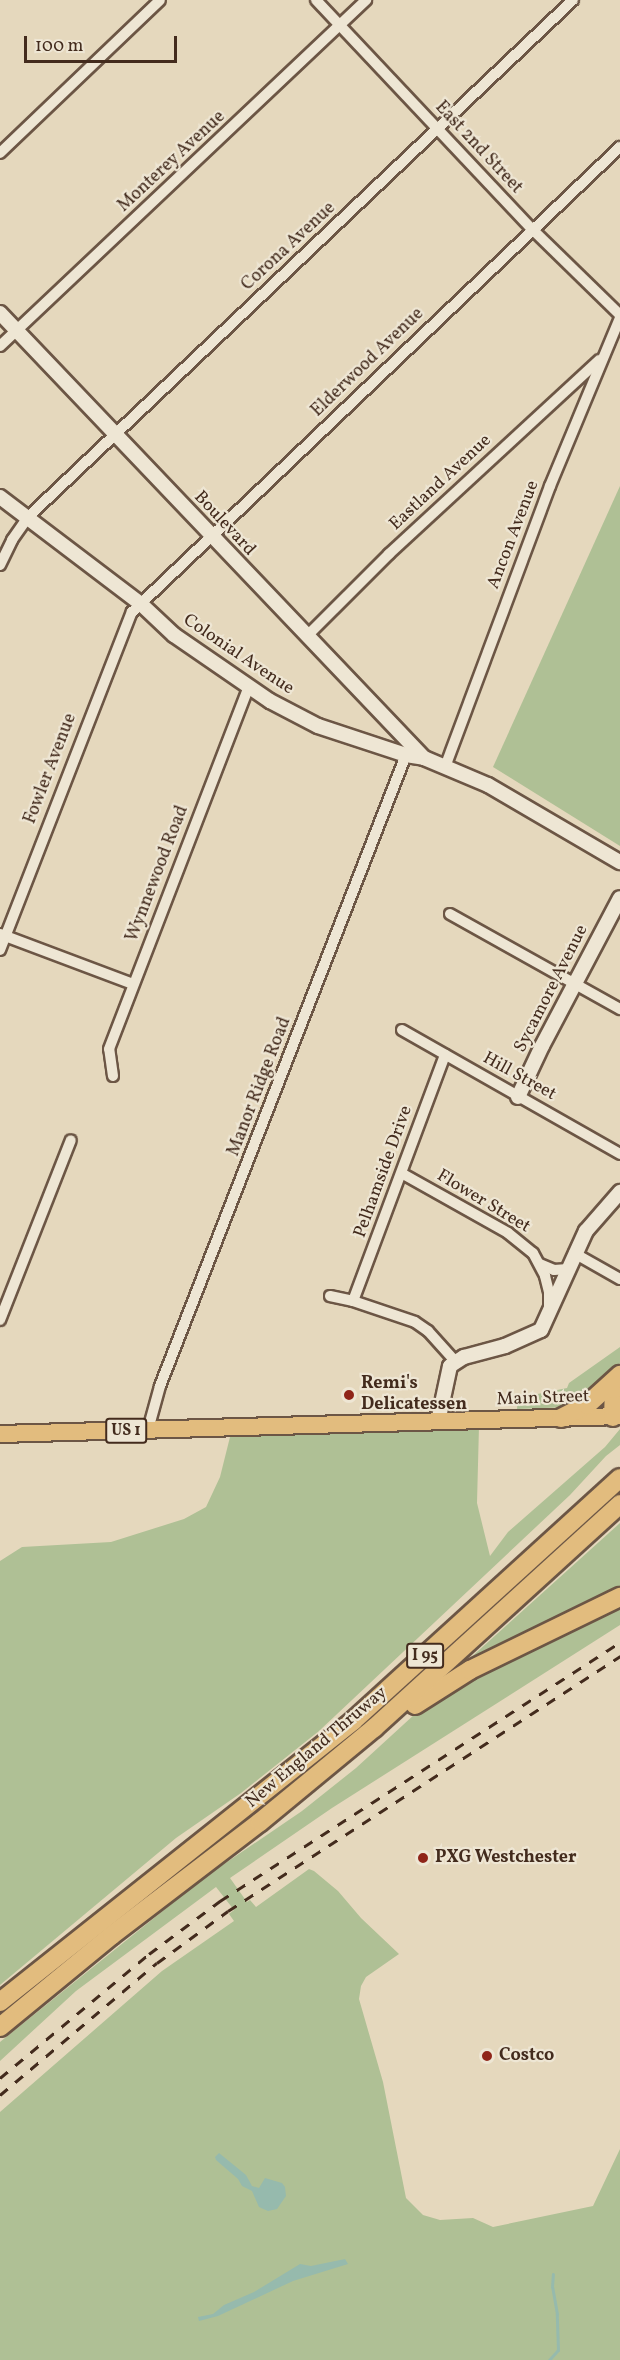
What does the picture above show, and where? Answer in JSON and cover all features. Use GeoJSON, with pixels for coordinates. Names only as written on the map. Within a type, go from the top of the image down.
{"type":"FeatureCollection","features":[{"type":"Feature","properties":{"kind":"highway"},"geometry":{"type":"LineString","coordinates":[[616,1417],[614,1393],[620,1375]]}},
{"type":"Feature","properties":{"kind":"highway"},"geometry":{"type":"LineString","coordinates":[[561,1418],[587,1404],[620,1375]]}},
{"type":"Feature","properties":{"kind":"highway","name":"New England Thruway"},"geometry":{"type":"LineString","coordinates":[[0,2002],[374,1702],[620,1478]]}},
{"type":"Feature","properties":{"kind":"highway","name":"New England Thruway"},"geometry":{"type":"LineString","coordinates":[[0,2027],[184,1879],[289,1799],[402,1704],[620,1504]]}},
{"type":"Feature","properties":{"kind":"highway"},"geometry":{"type":"LineString","coordinates":[[289,1799],[456,1677],[620,1597]]}},
{"type":"Feature","properties":{"kind":"main road","name":"Main Street"},"geometry":{"type":"LineString","coordinates":[[152,1430],[616,1417]]}},
{"type":"Feature","properties":{"kind":"main road","name":"US 1"},"geometry":{"type":"LineString","coordinates":[[0,1434],[152,1430]]}},
{"type":"Feature","properties":{"kind":"street"},"geometry":{"type":"LineString","coordinates":[[0,153],[160,0]]}},
{"type":"Feature","properties":{"kind":"street","name":"East 2nd Street"},"geometry":{"type":"LineString","coordinates":[[316,0],[532,229],[620,316]]}},
{"type":"Feature","properties":{"kind":"street","name":"Monterey Avenue"},"geometry":{"type":"LineString","coordinates":[[0,346],[366,0]]}},
{"type":"Feature","properties":{"kind":"street","name":"Corona Avenue"},"geometry":{"type":"LineString","coordinates":[[0,565],[12,540],[28,518],[573,0]]}},
{"type":"Feature","properties":{"kind":"street","name":"Elderwood Avenue"},"geometry":{"type":"LineString","coordinates":[[141,604],[620,147]]}},
{"type":"Feature","properties":{"kind":"street","name":"Boulevard"},"geometry":{"type":"LineString","coordinates":[[0,313],[424,758]]}},
{"type":"Feature","properties":{"kind":"street","name":"Ancon Avenue"},"geometry":{"type":"LineString","coordinates":[[445,767],[601,357],[620,316]]}},
{"type":"Feature","properties":{"kind":"street","name":"Eastland Avenue"},"geometry":{"type":"LineString","coordinates":[[307,636],[389,555],[601,357]]}},
{"type":"Feature","properties":{"kind":"street","name":"Colonial Avenue"},"geometry":{"type":"LineString","coordinates":[[0,497],[141,604],[174,635],[297,717],[406,755],[424,758],[488,785],[620,862]]}},
{"type":"Feature","properties":{"kind":"street","name":"Fowler Avenue"},"geometry":{"type":"LineString","coordinates":[[0,950],[3,935],[109,664],[132,612],[141,604]]}},
{"type":"Feature","properties":{"kind":"street","name":"Wynnewood Road"},"geometry":{"type":"LineString","coordinates":[[113,1076],[109,1049],[249,687]]}},
{"type":"Feature","properties":{"kind":"street","name":"Manor Ridge Road"},"geometry":{"type":"LineString","coordinates":[[152,1430],[149,1426],[160,1386],[406,755]]}},
{"type":"Feature","properties":{"kind":"street","name":"Sycamore Avenue"},"geometry":{"type":"LineString","coordinates":[[518,1097],[620,898]]}},
{"type":"Feature","properties":{"kind":"street"},"geometry":{"type":"LineString","coordinates":[[450,914],[620,1009]]}},
{"type":"Feature","properties":{"kind":"street"},"geometry":{"type":"LineString","coordinates":[[3,935],[133,984]]}},
{"type":"Feature","properties":{"kind":"street","name":"Hill Street"},"geometry":{"type":"LineString","coordinates":[[402,1030],[620,1154]]}},
{"type":"Feature","properties":{"kind":"street","name":"Pelhamside Drive"},"geometry":{"type":"LineString","coordinates":[[353,1301],[403,1174],[445,1055]]}},
{"type":"Feature","properties":{"kind":"street"},"geometry":{"type":"LineString","coordinates":[[0,1320],[71,1140]]}},
{"type":"Feature","properties":{"kind":"street","name":"Flower Street"},"geometry":{"type":"LineString","coordinates":[[403,1174],[508,1233],[533,1253],[540,1264],[549,1292],[548,1318]]}},
{"type":"Feature","properties":{"kind":"street"},"geometry":{"type":"LineString","coordinates":[[438,1422],[447,1374],[455,1361],[528,1337],[541,1330],[574,1253],[586,1231],[620,1192]]}},
{"type":"Feature","properties":{"kind":"street"},"geometry":{"type":"LineString","coordinates":[[574,1253],[620,1279]]}},
{"type":"Feature","properties":{"kind":"street"},"geometry":{"type":"LineString","coordinates":[[540,1264],[554,1270],[568,1269]]}},
{"type":"Feature","properties":{"kind":"street"},"geometry":{"type":"LineString","coordinates":[[330,1296],[353,1301],[415,1322],[428,1331],[455,1361]]}},
{"type":"Feature","properties":{"kind":"green space"},"geometry":{"type":"Polygon","coordinates":[[[620,486],[620,846],[493,767],[620,486]]]}},
{"type":"Feature","properties":{"kind":"green space"},"geometry":{"type":"Polygon","coordinates":[[[620,1347],[620,1363],[573,1407],[517,1409],[518,1398],[567,1388],[569,1383],[620,1347]]]}},
{"type":"Feature","properties":{"kind":"green space"},"geometry":{"type":"Polygon","coordinates":[[[479,1426],[477,1503],[490,1556],[508,1532],[605,1447],[620,1429],[620,1445],[606,1456],[570,1495],[319,1731],[241,1793],[176,1838],[0,1985],[0,1561],[22,1547],[111,1542],[184,1519],[206,1507],[220,1477],[232,1429],[479,1426]]]}},
{"type":"Feature","properties":{"kind":"green space"},"geometry":{"type":"Polygon","coordinates":[[[620,1523],[620,1589],[470,1662],[468,1660],[620,1523]]]}},
{"type":"Feature","properties":{"kind":"green space"},"geometry":{"type":"Polygon","coordinates":[[[620,1605],[620,1625],[332,1808],[230,1878],[247,1902],[250,1900],[256,1907],[309,1869],[314,1871],[338,1891],[361,1918],[399,1954],[366,1977],[361,1986],[359,1999],[383,2082],[406,2198],[423,2215],[440,2220],[473,2218],[493,2227],[593,2206],[620,2149],[620,2360],[0,2360],[0,2112],[162,1971],[234,1921],[229,1914],[234,1910],[216,1887],[76,1991],[0,2061],[0,2042],[205,1877],[302,1811],[356,1768],[427,1703],[463,1681],[620,1605]]]}},
{"type":"Feature","properties":{"kind":"water"},"geometry":{"type":"Polygon","coordinates":[[[219,2153],[246,2175],[252,2186],[259,2188],[265,2178],[282,2183],[286,2196],[277,2209],[268,2211],[259,2207],[252,2191],[242,2186],[238,2179],[216,2160],[215,2157],[219,2153]]]}},
{"type":"Feature","properties":{"kind":"water"},"geometry":{"type":"Polygon","coordinates":[[[345,2259],[348,2264],[293,2281],[218,2316],[199,2321],[198,2317],[213,2314],[224,2305],[254,2292],[300,2264],[311,2266],[345,2259]]]}},
{"type":"Feature","properties":{"kind":"waterway"},"geometry":{"type":"LineString","coordinates":[[549,2360],[558,2350],[557,2314],[552,2287],[553,2274]]}},
{"type":"Feature","properties":{"kind":"railway"},"geometry":{"type":"LineString","coordinates":[[0,2078],[149,1954],[220,1901],[620,1642]]}},
{"type":"Feature","properties":{"kind":"railway"},"geometry":{"type":"LineString","coordinates":[[0,2095],[157,1963],[228,1911],[620,1656]]}},
{"type":"Feature","properties":{"kind":"place","name":"Remi's Delicatessen"},"geometry":{"type":"Point","coordinates":[349,1395]}},
{"type":"Feature","properties":{"kind":"place","name":"PXG Westchester"},"geometry":{"type":"Point","coordinates":[423,1858]}},
{"type":"Feature","properties":{"kind":"place","name":"Costco"},"geometry":{"type":"Point","coordinates":[487,2056]}}]}
